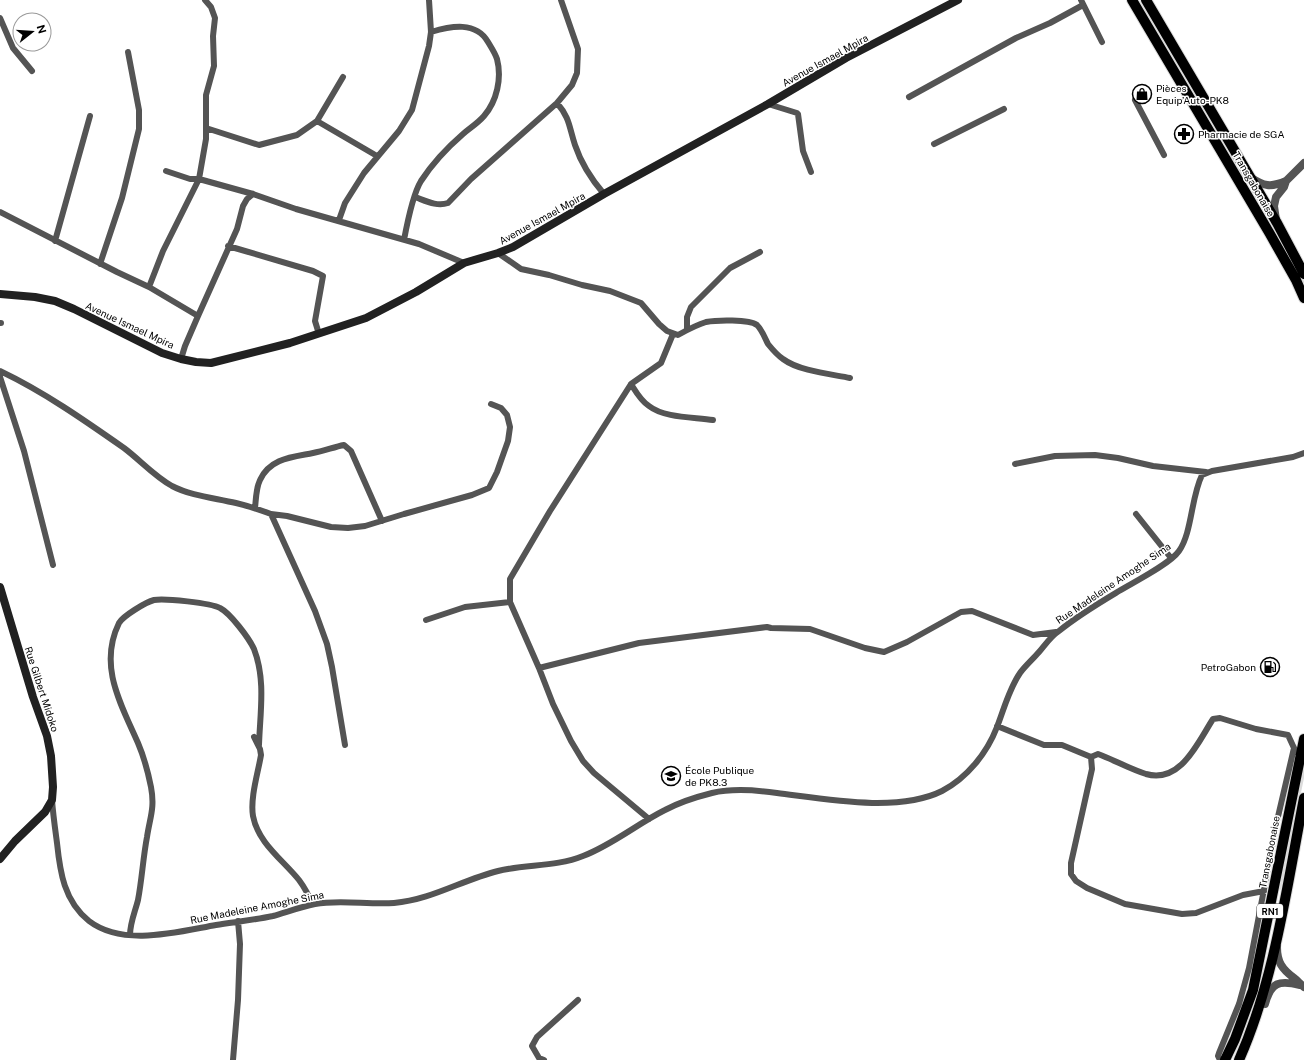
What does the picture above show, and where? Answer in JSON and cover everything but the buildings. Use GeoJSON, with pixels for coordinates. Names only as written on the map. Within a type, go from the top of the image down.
{"type":"FeatureCollection","features":[{"type":"Feature","properties":{"kind":"highway","name":"Transgabonaise"},"geometry":{"type":"LineString","coordinates":[[1132,0],[1274,241],[1304,298]]}},
{"type":"Feature","properties":{"kind":"highway","name":"Transgabonaise"},"geometry":{"type":"LineString","coordinates":[[1146,0],[1277,223],[1304,274]]}},
{"type":"Feature","properties":{"kind":"highway","name":"Transgabonaise"},"geometry":{"type":"LineString","coordinates":[[1225,1060],[1253,990],[1282,822],[1301,757],[1304,739]]}},
{"type":"Feature","properties":{"kind":"highway","name":"RN1"},"geometry":{"type":"LineString","coordinates":[[1239,1060],[1264,993],[1280,922],[1304,798]]}},
{"type":"Feature","properties":{"kind":"main road","name":"Avenue Ismael Mpira"},"geometry":{"type":"LineString","coordinates":[[0,294],[35,297],[55,301],[156,350],[181,359],[196,362],[211,363],[263,351],[319,334],[366,318],[384,310],[464,263],[513,247],[604,194],[768,104],[846,58],[955,1]]}},
{"type":"Feature","properties":{"kind":"main road","name":"Rue Gilbert Midoko"},"geometry":{"type":"LineString","coordinates":[[0,587],[3,603],[50,746],[52,800]]}},
{"type":"Feature","properties":{"kind":"main road"},"geometry":{"type":"LineString","coordinates":[[0,859],[15,841],[45,812],[52,800]]}},
{"type":"Feature","properties":{"kind":"street"},"geometry":{"type":"LineString","coordinates":[[149,287],[163,250],[199,179],[206,139],[206,95],[214,66],[213,36],[216,18],[211,7],[205,0]]}},
{"type":"Feature","properties":{"kind":"street"},"geometry":{"type":"LineString","coordinates":[[339,220],[345,203],[364,173],[399,131],[412,110],[429,46],[431,32],[429,0]]}},
{"type":"Feature","properties":{"kind":"street"},"geometry":{"type":"LineString","coordinates":[[415,197],[436,204],[443,205],[448,203],[475,175],[557,103],[572,85],[577,73],[578,49],[561,0]]}},
{"type":"Feature","properties":{"kind":"street"},"geometry":{"type":"LineString","coordinates":[[908,97],[1016,38],[1050,22],[1082,3],[1102,42]]}},
{"type":"Feature","properties":{"kind":"street"},"geometry":{"type":"LineString","coordinates":[[0,18],[13,48],[32,71]]}},
{"type":"Feature","properties":{"kind":"street"},"geometry":{"type":"LineString","coordinates":[[404,240],[408,219],[420,183],[439,158],[491,108],[498,84],[499,71],[496,58],[485,37],[475,29],[463,27],[447,28],[431,32]]}},
{"type":"Feature","properties":{"kind":"street"},"geometry":{"type":"LineString","coordinates":[[100,264],[122,198],[139,129],[139,110],[128,52]]}},
{"type":"Feature","properties":{"kind":"street"},"geometry":{"type":"LineString","coordinates":[[206,128],[259,145],[297,135],[317,121],[343,77]]}},
{"type":"Feature","properties":{"kind":"street"},"geometry":{"type":"LineString","coordinates":[[1135,100],[1164,155]]}},
{"type":"Feature","properties":{"kind":"street"},"geometry":{"type":"LineString","coordinates":[[557,103],[564,112],[570,125],[575,145],[581,160],[597,187],[604,194]]}},
{"type":"Feature","properties":{"kind":"street"},"geometry":{"type":"LineString","coordinates":[[768,104],[798,114],[803,151],[811,172]]}},
{"type":"Feature","properties":{"kind":"street"},"geometry":{"type":"LineString","coordinates":[[934,144],[1004,109]]}},
{"type":"Feature","properties":{"kind":"street"},"geometry":{"type":"LineString","coordinates":[[55,241],[90,116]]}},
{"type":"Feature","properties":{"kind":"street"},"geometry":{"type":"LineString","coordinates":[[317,121],[340,133],[377,156]]}},
{"type":"Feature","properties":{"kind":"street"},"geometry":{"type":"LineString","coordinates":[[1277,223],[1275,200],[1286,181],[1304,163]]}},
{"type":"Feature","properties":{"kind":"street"},"geometry":{"type":"LineString","coordinates":[[166,171],[190,179],[199,179],[253,194],[296,209],[419,244],[464,263]]}},
{"type":"Feature","properties":{"kind":"street"},"geometry":{"type":"LineString","coordinates":[[1248,176],[1263,185],[1272,186],[1286,181]]}},
{"type":"Feature","properties":{"kind":"street"},"geometry":{"type":"LineString","coordinates":[[181,359],[185,346],[228,246],[237,229],[243,206],[247,198],[253,194]]}},
{"type":"Feature","properties":{"kind":"street"},"geometry":{"type":"LineString","coordinates":[[0,212],[100,264],[149,287],[198,316]]}},
{"type":"Feature","properties":{"kind":"street"},"geometry":{"type":"LineString","coordinates":[[228,246],[323,276],[315,321],[319,334]]}},
{"type":"Feature","properties":{"kind":"street"},"geometry":{"type":"LineString","coordinates":[[687,330],[687,317],[691,307],[730,268],[760,252]]}},
{"type":"Feature","properties":{"kind":"street"},"geometry":{"type":"LineString","coordinates":[[498,253],[504,259],[521,270],[549,275],[582,285],[610,291],[641,303],[659,324],[673,334],[678,335],[707,322],[749,322],[756,325],[760,329],[769,345],[783,360],[809,369],[850,378]]}},
{"type":"Feature","properties":{"kind":"street"},"geometry":{"type":"LineString","coordinates":[[650,819],[583,761],[553,704],[510,602],[510,580],[554,504],[631,384],[661,364],[673,334]]}},
{"type":"Feature","properties":{"kind":"street"},"geometry":{"type":"LineString","coordinates":[[0,371],[57,402],[126,449],[172,486],[182,490],[255,508],[271,514],[293,517],[331,527],[342,528],[365,526],[472,495],[489,488],[497,472],[508,441],[510,427],[508,415],[501,408],[491,404]]}},
{"type":"Feature","properties":{"kind":"street"},"geometry":{"type":"LineString","coordinates":[[0,377],[24,451],[53,565]]}},
{"type":"Feature","properties":{"kind":"street"},"geometry":{"type":"LineString","coordinates":[[631,384],[649,406],[659,412],[676,416],[713,420]]}},
{"type":"Feature","properties":{"kind":"street"},"geometry":{"type":"LineString","coordinates":[[255,508],[257,487],[260,479],[272,465],[289,457],[315,453],[344,445],[352,451],[382,521]]}},
{"type":"Feature","properties":{"kind":"street"},"geometry":{"type":"LineString","coordinates":[[1015,464],[1055,456],[1095,455],[1118,458],[1153,466],[1206,472],[1294,457],[1304,453]]}},
{"type":"Feature","properties":{"kind":"street","name":"Rue Madeleine Amoghe Sima"},"geometry":{"type":"LineString","coordinates":[[52,800],[61,876],[66,891],[82,914],[92,923],[103,928],[130,935],[163,935],[272,916],[312,904],[394,903],[422,898],[502,870],[549,865],[570,861],[607,845],[661,812],[685,800],[722,791],[758,790],[839,801],[906,802],[916,800],[940,792],[951,786],[962,777],[986,751],[1018,675],[1056,632],[1179,552],[1184,543],[1195,494],[1200,479],[1206,472]]}},
{"type":"Feature","properties":{"kind":"street"},"geometry":{"type":"LineString","coordinates":[[271,514],[315,611],[327,644],[345,745]]}},
{"type":"Feature","properties":{"kind":"street"},"geometry":{"type":"LineString","coordinates":[[1136,514],[1171,558]]}},
{"type":"Feature","properties":{"kind":"street"},"geometry":{"type":"LineString","coordinates":[[130,935],[138,900],[153,799],[145,763],[121,706],[111,667],[110,655],[120,621],[139,607],[155,600],[199,602],[220,608],[238,624],[254,648],[260,670],[262,692],[259,745],[261,755],[253,804],[253,815],[256,827],[269,847],[300,881],[312,904]]}},
{"type":"Feature","properties":{"kind":"street"},"geometry":{"type":"LineString","coordinates":[[426,620],[465,607],[510,602]]}},
{"type":"Feature","properties":{"kind":"street"},"geometry":{"type":"LineString","coordinates":[[539,668],[639,643],[767,627],[810,630],[865,648],[884,652],[908,642],[966,610],[1033,635],[1056,632]]}},
{"type":"Feature","properties":{"kind":"street"},"geometry":{"type":"LineString","coordinates":[[997,726],[1044,745],[1062,745],[1091,757],[1098,754],[1147,775],[1165,775],[1176,770],[1190,756],[1213,719],[1220,718],[1256,729],[1288,735],[1294,748],[1301,757]]}},
{"type":"Feature","properties":{"kind":"street"},"geometry":{"type":"LineString","coordinates":[[254,737],[259,745]]}},
{"type":"Feature","properties":{"kind":"street"},"geometry":{"type":"LineString","coordinates":[[1220,1060],[1218,1056],[1219,1053],[1245,986],[1264,891],[1282,822],[1294,748]]}},
{"type":"Feature","properties":{"kind":"street"},"geometry":{"type":"LineString","coordinates":[[1091,757],[1092,769],[1071,863],[1071,874],[1076,881],[1087,888],[1125,904],[1182,914],[1196,913],[1242,895],[1264,891]]}},
{"type":"Feature","properties":{"kind":"street"},"geometry":{"type":"LineString","coordinates":[[232,1060],[238,1000],[240,944],[238,922]]}},
{"type":"Feature","properties":{"kind":"street"},"geometry":{"type":"LineString","coordinates":[[1280,922],[1277,951],[1279,962],[1282,968],[1303,986]]}},
{"type":"Feature","properties":{"kind":"street"},"geometry":{"type":"LineString","coordinates":[[1254,1023],[1261,1013],[1270,990],[1276,984],[1286,982],[1303,986]]}},
{"type":"Feature","properties":{"kind":"street"},"geometry":{"type":"LineString","coordinates":[[544,1060],[539,1058],[532,1046],[537,1037],[578,1000]]}},
{"type":"Feature","properties":{"kind":"shaded area"},"geometry":{"type":"Polygon","coordinates":[[[1143,5],[1299,271],[1304,281],[1304,288],[1141,7],[1143,5]]]}},
{"type":"Feature","properties":{"kind":"shaded area"},"geometry":{"type":"Polygon","coordinates":[[[1304,758],[1304,778],[1281,890],[1279,889],[1304,758]]]}},
{"type":"Feature","properties":{"kind":"place","name":"Pièces Equip’Auto-PK8"},"geometry":{"type":"Point","coordinates":[1142,94]}},
{"type":"Feature","properties":{"kind":"place","name":"Pharmacie de SGA"},"geometry":{"type":"Point","coordinates":[1184,134]}},
{"type":"Feature","properties":{"kind":"place","name":"PetroGabon"},"geometry":{"type":"Point","coordinates":[1270,667]}},
{"type":"Feature","properties":{"kind":"place","name":"École Publique de PK8.3"},"geometry":{"type":"Point","coordinates":[671,776]}}]}
